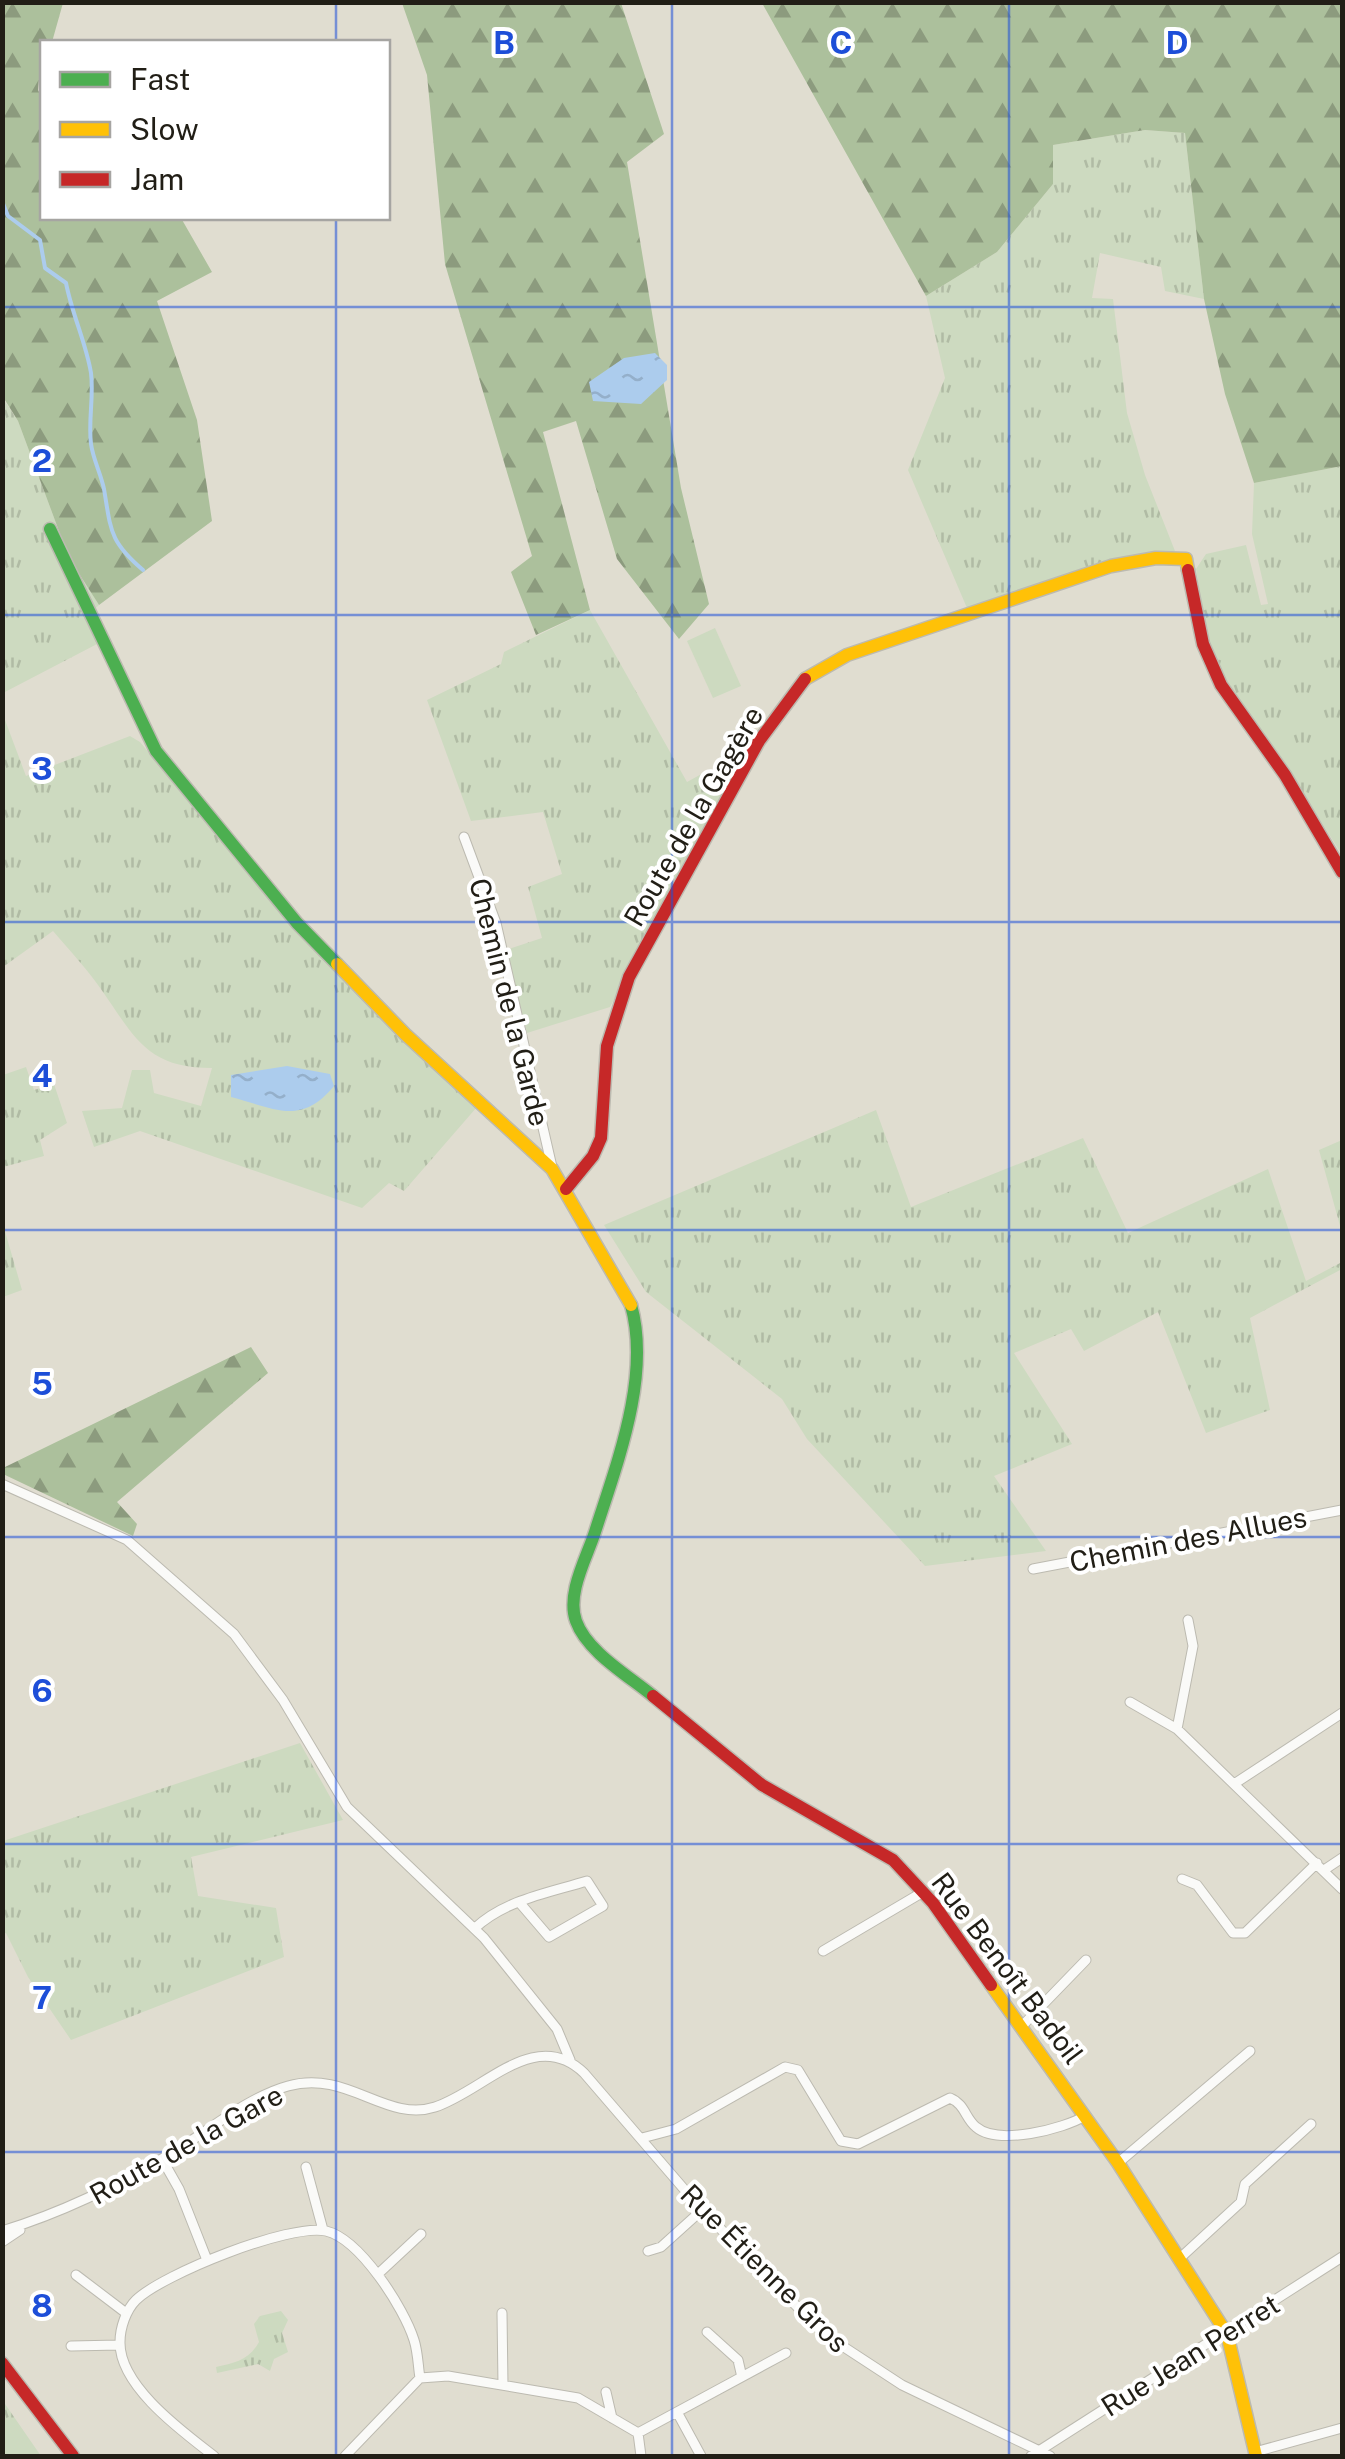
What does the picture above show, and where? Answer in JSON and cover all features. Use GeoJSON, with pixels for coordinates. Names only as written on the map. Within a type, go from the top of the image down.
{"type":"FeatureCollection","features":[{"type":"Feature","properties":{"kind":"street"},"geometry":{"type":"LineString","coordinates":[[50,529],[156,751],[297,923],[405,1034],[552,1168],[566,1188]]}},
{"type":"Feature","properties":{"kind":"street","name":"Route de la Gagère"},"geometry":{"type":"LineString","coordinates":[[566,1188],[593,1156],[602,1138],[608,1046],[630,977],[759,741],[806,677],[847,655],[1111,566],[1156,558],[1186,558],[1209,661],[1293,788],[1342,872]]}},
{"type":"Feature","properties":{"kind":"street","name":"Chemin de la Garde"},"geometry":{"type":"LineString","coordinates":[[464,837],[496,923],[552,1168]]}},
{"type":"Feature","properties":{"kind":"street","name":"Rue Benoît Badoil"},"geometry":{"type":"LineString","coordinates":[[566,1188],[628,1296],[637,1328],[637,1364],[613,1475],[574,1596],[576,1622],[598,1652],[762,1785],[892,1860],[923,1892],[1023,2025],[1118,2163],[1227,2334],[1256,2454]]}},
{"type":"Feature","properties":{"kind":"street","name":"Rue Étienne Gros"},"geometry":{"type":"LineString","coordinates":[[2,1484],[126,1540],[234,1634],[283,1700],[347,1807],[475,1928],[558,2029],[570,2060],[702,2210],[813,2324],[852,2356],[902,2386],[1034,2454],[1050,2456]]}},
{"type":"Feature","properties":{"kind":"street","name":"Chemin des Allues"},"geometry":{"type":"LineString","coordinates":[[1033,1569],[1342,1510]]}},
{"type":"Feature","properties":{"kind":"street"},"geometry":{"type":"LineString","coordinates":[[1176,1729],[1193,1646],[1188,1620]]}},
{"type":"Feature","properties":{"kind":"street"},"geometry":{"type":"LineString","coordinates":[[1130,1702],[1176,1729],[1342,1889]]}},
{"type":"Feature","properties":{"kind":"street"},"geometry":{"type":"LineString","coordinates":[[1234,1784],[1342,1714]]}},
{"type":"Feature","properties":{"kind":"street"},"geometry":{"type":"LineString","coordinates":[[1182,1880],[1197,1885],[1233,1933],[1245,1934],[1321,1867],[1342,1858]]}},
{"type":"Feature","properties":{"kind":"street"},"geometry":{"type":"LineString","coordinates":[[475,1928],[494,1910],[588,1881],[603,1906],[549,1937],[520,1902]]}},
{"type":"Feature","properties":{"kind":"street"},"geometry":{"type":"LineString","coordinates":[[822,1950],[923,1892]]}},
{"type":"Feature","properties":{"kind":"street"},"geometry":{"type":"LineString","coordinates":[[1023,2025],[1086,1960]]}},
{"type":"Feature","properties":{"kind":"street"},"geometry":{"type":"LineString","coordinates":[[1118,2163],[1250,2051]]}},
{"type":"Feature","properties":{"kind":"street","name":"Route de la Gare"},"geometry":{"type":"LineString","coordinates":[[2,2242],[26,2226],[162,2159],[249,2105],[304,2082],[339,2084],[410,2110],[432,2108],[532,2056],[553,2054],[570,2060]]}},
{"type":"Feature","properties":{"kind":"street"},"geometry":{"type":"LineString","coordinates":[[642,2138],[676,2128],[785,2067],[798,2070],[841,2141],[858,2144],[950,2098],[960,2102],[974,2126],[987,2134],[1034,2134],[1085,2116]]}},
{"type":"Feature","properties":{"kind":"street"},"geometry":{"type":"LineString","coordinates":[[1179,2259],[1241,2202],[1245,2184],[1312,2124]]}},
{"type":"Feature","properties":{"kind":"street"},"geometry":{"type":"LineString","coordinates":[[162,2159],[207,2260]]}},
{"type":"Feature","properties":{"kind":"street"},"geometry":{"type":"LineString","coordinates":[[306,2166],[323,2230]]}},
{"type":"Feature","properties":{"kind":"street"},"geometry":{"type":"LineString","coordinates":[[648,2251],[661,2247],[702,2210]]}},
{"type":"Feature","properties":{"kind":"street","name":"Route de la Gare"},"geometry":{"type":"LineString","coordinates":[[2,2231],[26,2226]]}},
{"type":"Feature","properties":{"kind":"street"},"geometry":{"type":"LineString","coordinates":[[214,2456],[168,2420],[137,2386],[119,2345],[126,2313],[163,2279],[207,2260],[268,2240],[323,2230],[346,2240],[378,2274],[414,2338],[420,2378]]}},
{"type":"Feature","properties":{"kind":"street"},"geometry":{"type":"LineString","coordinates":[[378,2274],[421,2234]]}},
{"type":"Feature","properties":{"kind":"street","name":"Rue Jean Perret"},"geometry":{"type":"LineString","coordinates":[[1034,2454],[1342,2257]]}},
{"type":"Feature","properties":{"kind":"street"},"geometry":{"type":"LineString","coordinates":[[76,2275],[126,2313]]}},
{"type":"Feature","properties":{"kind":"street"},"geometry":{"type":"LineString","coordinates":[[502,2313],[503,2385]]}},
{"type":"Feature","properties":{"kind":"street"},"geometry":{"type":"LineString","coordinates":[[708,2332],[738,2360],[742,2373]]}},
{"type":"Feature","properties":{"kind":"street"},"geometry":{"type":"LineString","coordinates":[[71,2346],[119,2345]]}},
{"type":"Feature","properties":{"kind":"street"},"geometry":{"type":"LineString","coordinates":[[638,2433],[742,2373],[786,2353]]}},
{"type":"Feature","properties":{"kind":"street"},"geometry":{"type":"LineString","coordinates":[[2,2362],[73,2456]]}},
{"type":"Feature","properties":{"kind":"street"},"geometry":{"type":"LineString","coordinates":[[345,2456],[420,2378],[448,2376],[578,2398],[638,2433]]}},
{"type":"Feature","properties":{"kind":"street"},"geometry":{"type":"LineString","coordinates":[[606,2392],[612,2418]]}},
{"type":"Feature","properties":{"kind":"street"},"geometry":{"type":"LineString","coordinates":[[676,2412],[701,2456]]}},
{"type":"Feature","properties":{"kind":"street"},"geometry":{"type":"LineString","coordinates":[[1256,2454],[1342,2428]]}},
{"type":"Feature","properties":{"kind":"street"},"geometry":{"type":"LineString","coordinates":[[638,2433],[641,2456]]}},
{"type":"Feature","properties":{"kind":"green space"},"geometry":{"type":"Polygon","coordinates":[[[3,3],[63,3],[53,40],[40,40],[40,220],[182,220],[212,272],[157,301],[197,420],[212,521],[99,605],[69,558],[18,421],[3,397],[3,3]]]}},
{"type":"Feature","properties":{"kind":"green space"},"geometry":{"type":"Polygon","coordinates":[[[402,3],[621,3],[664,134],[627,162],[681,488],[709,604],[679,639],[617,559],[576,421],[543,432],[590,610],[536,635],[511,572],[532,556],[445,264],[427,75],[402,3]]]}},
{"type":"Feature","properties":{"kind":"green space"},"geometry":{"type":"Polygon","coordinates":[[[762,3],[1342,3],[1342,466],[1254,483],[1225,394],[1204,299],[1185,133],[1145,130],[1053,145],[1053,184],[997,252],[926,296],[762,3]]]}},
{"type":"Feature","properties":{"kind":"green space"},"geometry":{"type":"Polygon","coordinates":[[[1145,130],[1185,133],[1204,299],[1165,291],[1161,267],[1100,253],[1092,298],[1113,299],[1127,413],[1145,475],[1175,551],[1112,561],[967,608],[908,470],[945,378],[926,296],[997,252],[1053,184],[1053,145],[1145,130]]]}},
{"type":"Feature","properties":{"kind":"green space"},"geometry":{"type":"Polygon","coordinates":[[[2,397],[18,421],[69,558],[99,605],[87,616],[99,643],[3,693],[2,397]]]}},
{"type":"Feature","properties":{"kind":"green space"},"geometry":{"type":"Polygon","coordinates":[[[1342,466],[1342,855],[1290,772],[1224,681],[1207,641],[1196,569],[1206,554],[1246,545],[1261,605],[1268,604],[1252,534],[1254,483],[1342,466]]]}},
{"type":"Feature","properties":{"kind":"green space"},"geometry":{"type":"Polygon","coordinates":[[[590,610],[687,782],[707,771],[725,791],[610,1007],[527,1033],[506,950],[542,938],[528,887],[562,874],[543,812],[471,821],[427,700],[501,664],[504,652],[590,610]]]}},
{"type":"Feature","properties":{"kind":"green space"},"geometry":{"type":"Polygon","coordinates":[[[715,628],[741,686],[713,698],[687,641],[715,628]]]}},
{"type":"Feature","properties":{"kind":"green space"},"geometry":{"type":"Polygon","coordinates":[[[2,712],[26,776],[130,736],[140,742],[294,925],[477,1107],[404,1191],[389,1183],[362,1208],[140,1131],[94,1147],[82,1111],[122,1108],[132,1070],[150,1070],[154,1093],[201,1106],[212,1068],[173,1063],[146,1048],[53,931],[3,967],[2,712]]]}},
{"type":"Feature","properties":{"kind":"green space"},"geometry":{"type":"Polygon","coordinates":[[[26,1067],[34,1090],[54,1084],[67,1123],[40,1140],[44,1156],[3,1167],[3,1075],[26,1067]]]}},
{"type":"Feature","properties":{"kind":"green space"},"geometry":{"type":"Polygon","coordinates":[[[876,1110],[911,1207],[1083,1138],[1128,1233],[1268,1169],[1306,1281],[1342,1262],[1342,1269],[1250,1318],[1270,1410],[1206,1433],[1158,1312],[1084,1351],[1071,1329],[1014,1353],[1072,1444],[994,1476],[1046,1551],[925,1566],[807,1439],[782,1399],[646,1292],[604,1225],[876,1110]]]}},
{"type":"Feature","properties":{"kind":"green space"},"geometry":{"type":"Polygon","coordinates":[[[1342,1140],[1342,1233],[1319,1150],[1342,1140]]]}},
{"type":"Feature","properties":{"kind":"green space"},"geometry":{"type":"Polygon","coordinates":[[[2,1221],[22,1290],[3,1297],[3,1313],[2,1221]]]}},
{"type":"Feature","properties":{"kind":"green space"},"geometry":{"type":"Polygon","coordinates":[[[251,1347],[268,1373],[117,1502],[137,1524],[133,1536],[3,1474],[3,1468],[251,1347]]]}},
{"type":"Feature","properties":{"kind":"green space"},"geometry":{"type":"Polygon","coordinates":[[[300,1743],[343,1820],[191,1857],[198,1896],[276,1908],[284,1957],[71,2040],[28,1977],[6,1933],[3,1934],[3,1841],[300,1743]]]}},
{"type":"Feature","properties":{"kind":"green space"},"geometry":{"type":"Polygon","coordinates":[[[281,2311],[288,2320],[282,2333],[288,2352],[274,2359],[270,2371],[258,2364],[217,2373],[216,2367],[241,2360],[255,2348],[259,2342],[254,2324],[260,2316],[281,2311]]]}},
{"type":"Feature","properties":{"kind":"green space"},"geometry":{"type":"Polygon","coordinates":[[[3,2401],[41,2456],[3,2456],[3,2401]]]}},
{"type":"Feature","properties":{"kind":"water"},"geometry":{"type":"Polygon","coordinates":[[[655,353],[667,365],[667,380],[641,404],[593,401],[589,382],[624,358],[655,353]]]}},
{"type":"Feature","properties":{"kind":"water"},"geometry":{"type":"Polygon","coordinates":[[[287,1066],[330,1074],[334,1086],[322,1098],[299,1110],[275,1109],[231,1097],[231,1075],[287,1066]]]}},
{"type":"Feature","properties":{"kind":"waterway"},"geometry":{"type":"LineString","coordinates":[[2,201],[8,216],[40,240],[45,268],[66,283],[91,373],[91,444],[110,525],[124,551],[143,570]]}},
{"type":"Feature","properties":{"kind":"traffic: fast"},"geometry":{"type":"LineString","coordinates":[[50,529],[156,751],[297,923],[337,964]]}},
{"type":"Feature","properties":{"kind":"traffic: fast"},"geometry":{"type":"LineString","coordinates":[[631,1305],[637,1361],[629,1419],[579,1576],[574,1610],[589,1643],[653,1696]]}},
{"type":"Feature","properties":{"kind":"traffic: slow"},"geometry":{"type":"LineString","coordinates":[[805,679],[847,655],[1111,566],[1156,558],[1186,559],[1188,570]]}},
{"type":"Feature","properties":{"kind":"traffic: slow"},"geometry":{"type":"LineString","coordinates":[[337,964],[405,1034],[552,1169],[631,1305]]}},
{"type":"Feature","properties":{"kind":"traffic: slow"},"geometry":{"type":"LineString","coordinates":[[991,1985],[1118,2163],[1227,2334],[1256,2456]]}},
{"type":"Feature","properties":{"kind":"traffic: jam"},"geometry":{"type":"LineString","coordinates":[[1188,570],[1203,644],[1221,685],[1285,775],[1342,872]]}},
{"type":"Feature","properties":{"kind":"traffic: jam"},"geometry":{"type":"LineString","coordinates":[[566,1189],[593,1156],[601,1138],[607,1046],[629,977],[759,741],[805,679]]}},
{"type":"Feature","properties":{"kind":"traffic: jam"},"geometry":{"type":"LineString","coordinates":[[653,1696],[762,1785],[893,1860],[933,1903],[991,1985]]}},
{"type":"Feature","properties":{"kind":"traffic: jam"},"geometry":{"type":"LineString","coordinates":[[2,2363],[73,2456]]}}]}
